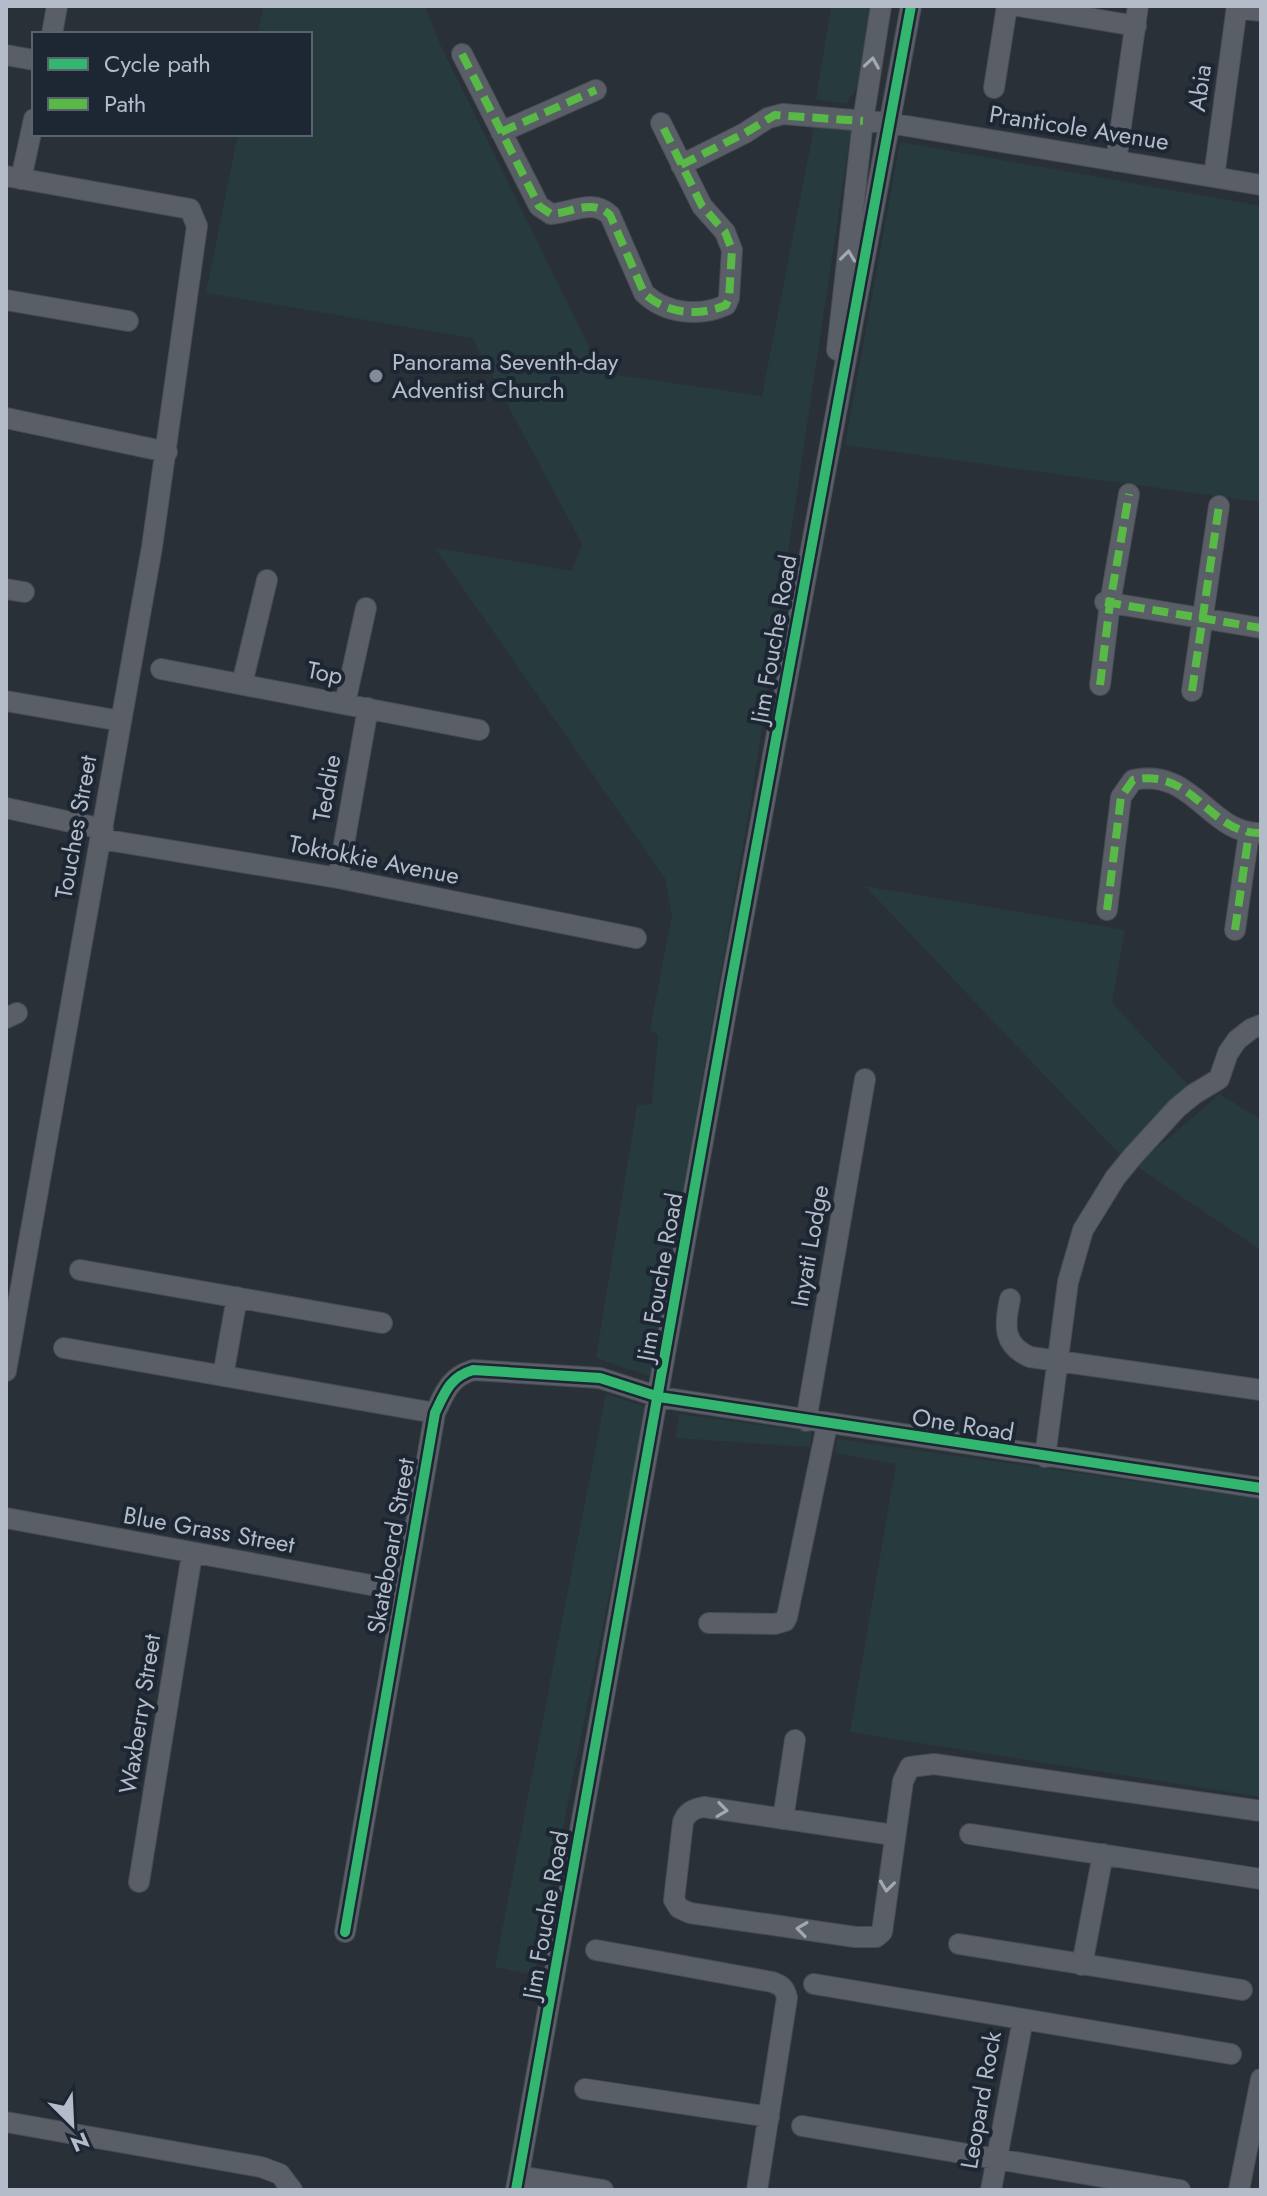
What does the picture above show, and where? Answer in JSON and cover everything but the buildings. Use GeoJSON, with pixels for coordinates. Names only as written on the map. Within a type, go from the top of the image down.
{"type":"FeatureCollection","features":[{"type":"Feature","properties":{"kind":"street"},"geometry":{"type":"LineString","coordinates":[[52,32],[57,6]]}},
{"type":"Feature","properties":{"kind":"street","name":"Jim Fouche Road"},"geometry":{"type":"LineString","coordinates":[[817,513],[863,121],[881,6]]}},
{"type":"Feature","properties":{"kind":"street","name":"Jim Fouche Road"},"geometry":{"type":"LineString","coordinates":[[517,2183],[911,6]]}},
{"type":"Feature","properties":{"kind":"street"},"geometry":{"type":"LineString","coordinates":[[994,88],[1007,6]]}},
{"type":"Feature","properties":{"kind":"street"},"geometry":{"type":"LineString","coordinates":[[1018,6],[1137,16],[1116,161]]}},
{"type":"Feature","properties":{"kind":"street"},"geometry":{"type":"LineString","coordinates":[[1237,7],[1261,11]]}},
{"type":"Feature","properties":{"kind":"street","name":"Abia"},"geometry":{"type":"LineString","coordinates":[[1214,177],[1237,7]]}},
{"type":"Feature","properties":{"kind":"street"},"geometry":{"type":"LineString","coordinates":[[462,54],[539,206],[551,214],[592,206],[602,208],[610,215],[644,293],[664,306],[688,313],[703,313],[726,305],[732,250],[725,232],[702,206],[661,123]]}},
{"type":"Feature","properties":{"kind":"street"},"geometry":{"type":"LineString","coordinates":[[6,55],[32,60]]}},
{"type":"Feature","properties":{"kind":"street"},"geometry":{"type":"LineString","coordinates":[[501,132],[596,90]]}},
{"type":"Feature","properties":{"kind":"street","name":"Pranticole Avenue"},"geometry":{"type":"LineString","coordinates":[[681,165],[775,115],[889,123],[1261,185]]}},
{"type":"Feature","properties":{"kind":"street"},"geometry":{"type":"LineString","coordinates":[[13,178],[32,125]]}},
{"type":"Feature","properties":{"kind":"street","name":"Touches Street"},"geometry":{"type":"LineString","coordinates":[[6,1371],[16,1262],[102,834],[167,452],[197,226],[190,209],[13,178]]}},
{"type":"Feature","properties":{"kind":"street"},"geometry":{"type":"LineString","coordinates":[[6,300],[128,321]]}},
{"type":"Feature","properties":{"kind":"street"},"geometry":{"type":"LineString","coordinates":[[6,418],[167,452]]}},
{"type":"Feature","properties":{"kind":"street"},"geometry":{"type":"LineString","coordinates":[[1100,685],[1107,602],[1129,494]]}},
{"type":"Feature","properties":{"kind":"street"},"geometry":{"type":"LineString","coordinates":[[1192,691],[1219,506]]}},
{"type":"Feature","properties":{"kind":"street"},"geometry":{"type":"LineString","coordinates":[[242,684],[267,580]]}},
{"type":"Feature","properties":{"kind":"street"},"geometry":{"type":"LineString","coordinates":[[1107,602],[1261,628]]}},
{"type":"Feature","properties":{"kind":"street"},"geometry":{"type":"LineString","coordinates":[[345,703],[366,608]]}},
{"type":"Feature","properties":{"kind":"street","name":"Top"},"geometry":{"type":"LineString","coordinates":[[161,669],[479,730]]}},
{"type":"Feature","properties":{"kind":"street"},"geometry":{"type":"LineString","coordinates":[[6,701],[121,721]]}},
{"type":"Feature","properties":{"kind":"street","name":"Teddie"},"geometry":{"type":"LineString","coordinates":[[338,878],[368,708]]}},
{"type":"Feature","properties":{"kind":"street"},"geometry":{"type":"LineString","coordinates":[[1107,910],[1121,797],[1133,780],[1146,777],[1189,791],[1223,823],[1255,833],[1235,930]]}},
{"type":"Feature","properties":{"kind":"street","name":"Toktokkie Avenue"},"geometry":{"type":"LineString","coordinates":[[6,808],[102,834],[636,938]]}},
{"type":"Feature","properties":{"kind":"street"},"geometry":{"type":"LineString","coordinates":[[1045,1457],[1068,1282],[1083,1230],[1115,1178],[1133,1156],[1177,1108],[1219,1079],[1228,1053],[1242,1034],[1261,1025]]}},
{"type":"Feature","properties":{"kind":"street","name":"Inyati Lodge"},"geometry":{"type":"LineString","coordinates":[[806,1421],[865,1079]]}},
{"type":"Feature","properties":{"kind":"street"},"geometry":{"type":"LineString","coordinates":[[80,1270],[382,1323]]}},
{"type":"Feature","properties":{"kind":"street"},"geometry":{"type":"LineString","coordinates":[[223,1376],[237,1297]]}},
{"type":"Feature","properties":{"kind":"street"},"geometry":{"type":"LineString","coordinates":[[1010,1299],[1006,1314],[1008,1341],[1017,1351],[1030,1357],[1261,1390]]}},
{"type":"Feature","properties":{"kind":"street"},"geometry":{"type":"LineString","coordinates":[[64,1348],[435,1413]]}},
{"type":"Feature","properties":{"kind":"street","name":"Skateboard Street"},"geometry":{"type":"LineString","coordinates":[[345,1932],[435,1413],[450,1383],[473,1370],[600,1378],[659,1397]]}},
{"type":"Feature","properties":{"kind":"street","name":"One Road"},"geometry":{"type":"LineString","coordinates":[[659,1397],[827,1425],[1261,1488]]}},
{"type":"Feature","properties":{"kind":"street"},"geometry":{"type":"LineString","coordinates":[[709,1623],[775,1624],[785,1621],[827,1425]]}},
{"type":"Feature","properties":{"kind":"street","name":"Blue Grass Street"},"geometry":{"type":"LineString","coordinates":[[6,1518],[403,1591]]}},
{"type":"Feature","properties":{"kind":"street","name":"Waxberry Street"},"geometry":{"type":"LineString","coordinates":[[139,1882],[192,1554]]}},
{"type":"Feature","properties":{"kind":"street"},"geometry":{"type":"LineString","coordinates":[[783,1819],[795,1740]]}},
{"type":"Feature","properties":{"kind":"street"},"geometry":{"type":"LineString","coordinates":[[893,1835],[704,1807],[688,1813],[683,1822],[673,1893],[679,1908],[690,1913],[874,1939],[882,1932],[893,1835],[906,1772],[910,1767],[921,1764],[941,1764],[1261,1811]]}},
{"type":"Feature","properties":{"kind":"street"},"geometry":{"type":"LineString","coordinates":[[970,1834],[1261,1879]]}},
{"type":"Feature","properties":{"kind":"street"},"geometry":{"type":"LineString","coordinates":[[1082,1965],[1103,1854]]}},
{"type":"Feature","properties":{"kind":"street"},"geometry":{"type":"LineString","coordinates":[[959,1944],[1242,1990]]}},
{"type":"Feature","properties":{"kind":"street"},"geometry":{"type":"LineString","coordinates":[[596,1950],[781,1985],[787,1998],[757,2190]]}},
{"type":"Feature","properties":{"kind":"street"},"geometry":{"type":"LineString","coordinates":[[814,1984],[1231,2054]]}},
{"type":"Feature","properties":{"kind":"street","name":"Leopard Rock"},"geometry":{"type":"LineString","coordinates":[[991,2190],[1023,2019]]}},
{"type":"Feature","properties":{"kind":"street"},"geometry":{"type":"LineString","coordinates":[[1239,2190],[1261,2079]]}},
{"type":"Feature","properties":{"kind":"street"},"geometry":{"type":"LineString","coordinates":[[585,2089],[769,2117]]}},
{"type":"Feature","properties":{"kind":"street"},"geometry":{"type":"LineString","coordinates":[[6,2122],[261,2167],[280,2174],[292,2190]]}},
{"type":"Feature","properties":{"kind":"street"},"geometry":{"type":"LineString","coordinates":[[802,2126],[1180,2190]]}},
{"type":"Feature","properties":{"kind":"street"},"geometry":{"type":"LineString","coordinates":[[517,2183],[603,2190]]}},
{"type":"Feature","properties":{"kind":"green space"},"geometry":{"type":"Polygon","coordinates":[[[263,6],[425,6],[440,44],[602,373],[762,396],[814,127],[851,130],[752,794],[650,1376],[596,1358],[637,1105],[652,1104],[658,1035],[650,1030],[672,915],[665,878],[435,548],[572,571],[582,544],[472,338],[206,293],[238,136],[312,136],[312,32],[258,32],[263,6]]]}},
{"type":"Feature","properties":{"kind":"green space"},"geometry":{"type":"Polygon","coordinates":[[[831,6],[870,6],[860,84],[846,104],[816,99],[831,6]]]}},
{"type":"Feature","properties":{"kind":"green space"},"geometry":{"type":"Polygon","coordinates":[[[900,142],[1261,206],[1261,502],[845,445],[900,142]]]}},
{"type":"Feature","properties":{"kind":"green space"},"geometry":{"type":"Polygon","coordinates":[[[865,886],[1125,930],[1112,1003],[1188,1085],[1120,1155],[865,886]]]}},
{"type":"Feature","properties":{"kind":"green space"},"geometry":{"type":"Polygon","coordinates":[[[1220,1094],[1261,1120],[1261,1250],[1136,1166],[1220,1094]]]}},
{"type":"Feature","properties":{"kind":"green space"},"geometry":{"type":"Polygon","coordinates":[[[606,1394],[646,1407],[534,1975],[495,1967],[606,1394]]]}},
{"type":"Feature","properties":{"kind":"green space"},"geometry":{"type":"Polygon","coordinates":[[[679,1414],[812,1432],[810,1447],[676,1438],[679,1414]]]}},
{"type":"Feature","properties":{"kind":"green space"},"geometry":{"type":"Polygon","coordinates":[[[837,1439],[1261,1499],[1261,1797],[850,1732],[896,1464],[835,1453],[837,1439]]]}},
{"type":"Feature","properties":{"kind":"marked path"},"geometry":{"type":"LineString","coordinates":[[462,54],[539,206],[551,214],[589,207],[603,210],[610,215],[644,293],[672,309],[694,312],[716,309],[726,305],[729,298],[732,250],[725,232],[702,206],[661,123]]}},
{"type":"Feature","properties":{"kind":"marked path"},"geometry":{"type":"LineString","coordinates":[[501,132],[596,90]]}},
{"type":"Feature","properties":{"kind":"marked path"},"geometry":{"type":"LineString","coordinates":[[681,165],[775,115],[863,121]]}},
{"type":"Feature","properties":{"kind":"marked path"},"geometry":{"type":"LineString","coordinates":[[1100,685],[1110,603],[1129,494]]}},
{"type":"Feature","properties":{"kind":"marked path"},"geometry":{"type":"LineString","coordinates":[[1192,691],[1219,506]]}},
{"type":"Feature","properties":{"kind":"marked path"},"geometry":{"type":"LineString","coordinates":[[1105,602],[1261,628]]}},
{"type":"Feature","properties":{"kind":"marked path"},"geometry":{"type":"LineString","coordinates":[[1107,910],[1121,797],[1133,780],[1154,779],[1171,783],[1228,824],[1243,831],[1261,833]]}},
{"type":"Feature","properties":{"kind":"marked path"},"geometry":{"type":"LineString","coordinates":[[1235,930],[1249,833]]}},
{"type":"Feature","properties":{"kind":"cycle path"},"geometry":{"type":"LineString","coordinates":[[516,2190],[730,989],[911,6]]}},
{"type":"Feature","properties":{"kind":"cycle path"},"geometry":{"type":"LineString","coordinates":[[345,1932],[435,1413],[449,1386],[465,1373],[473,1370],[600,1378],[659,1397],[1261,1488]]}},
{"type":"Feature","properties":{"kind":"place","name":"Panorama Seventh-day Adventist Church"},"geometry":{"type":"Point","coordinates":[376,376]}}]}
